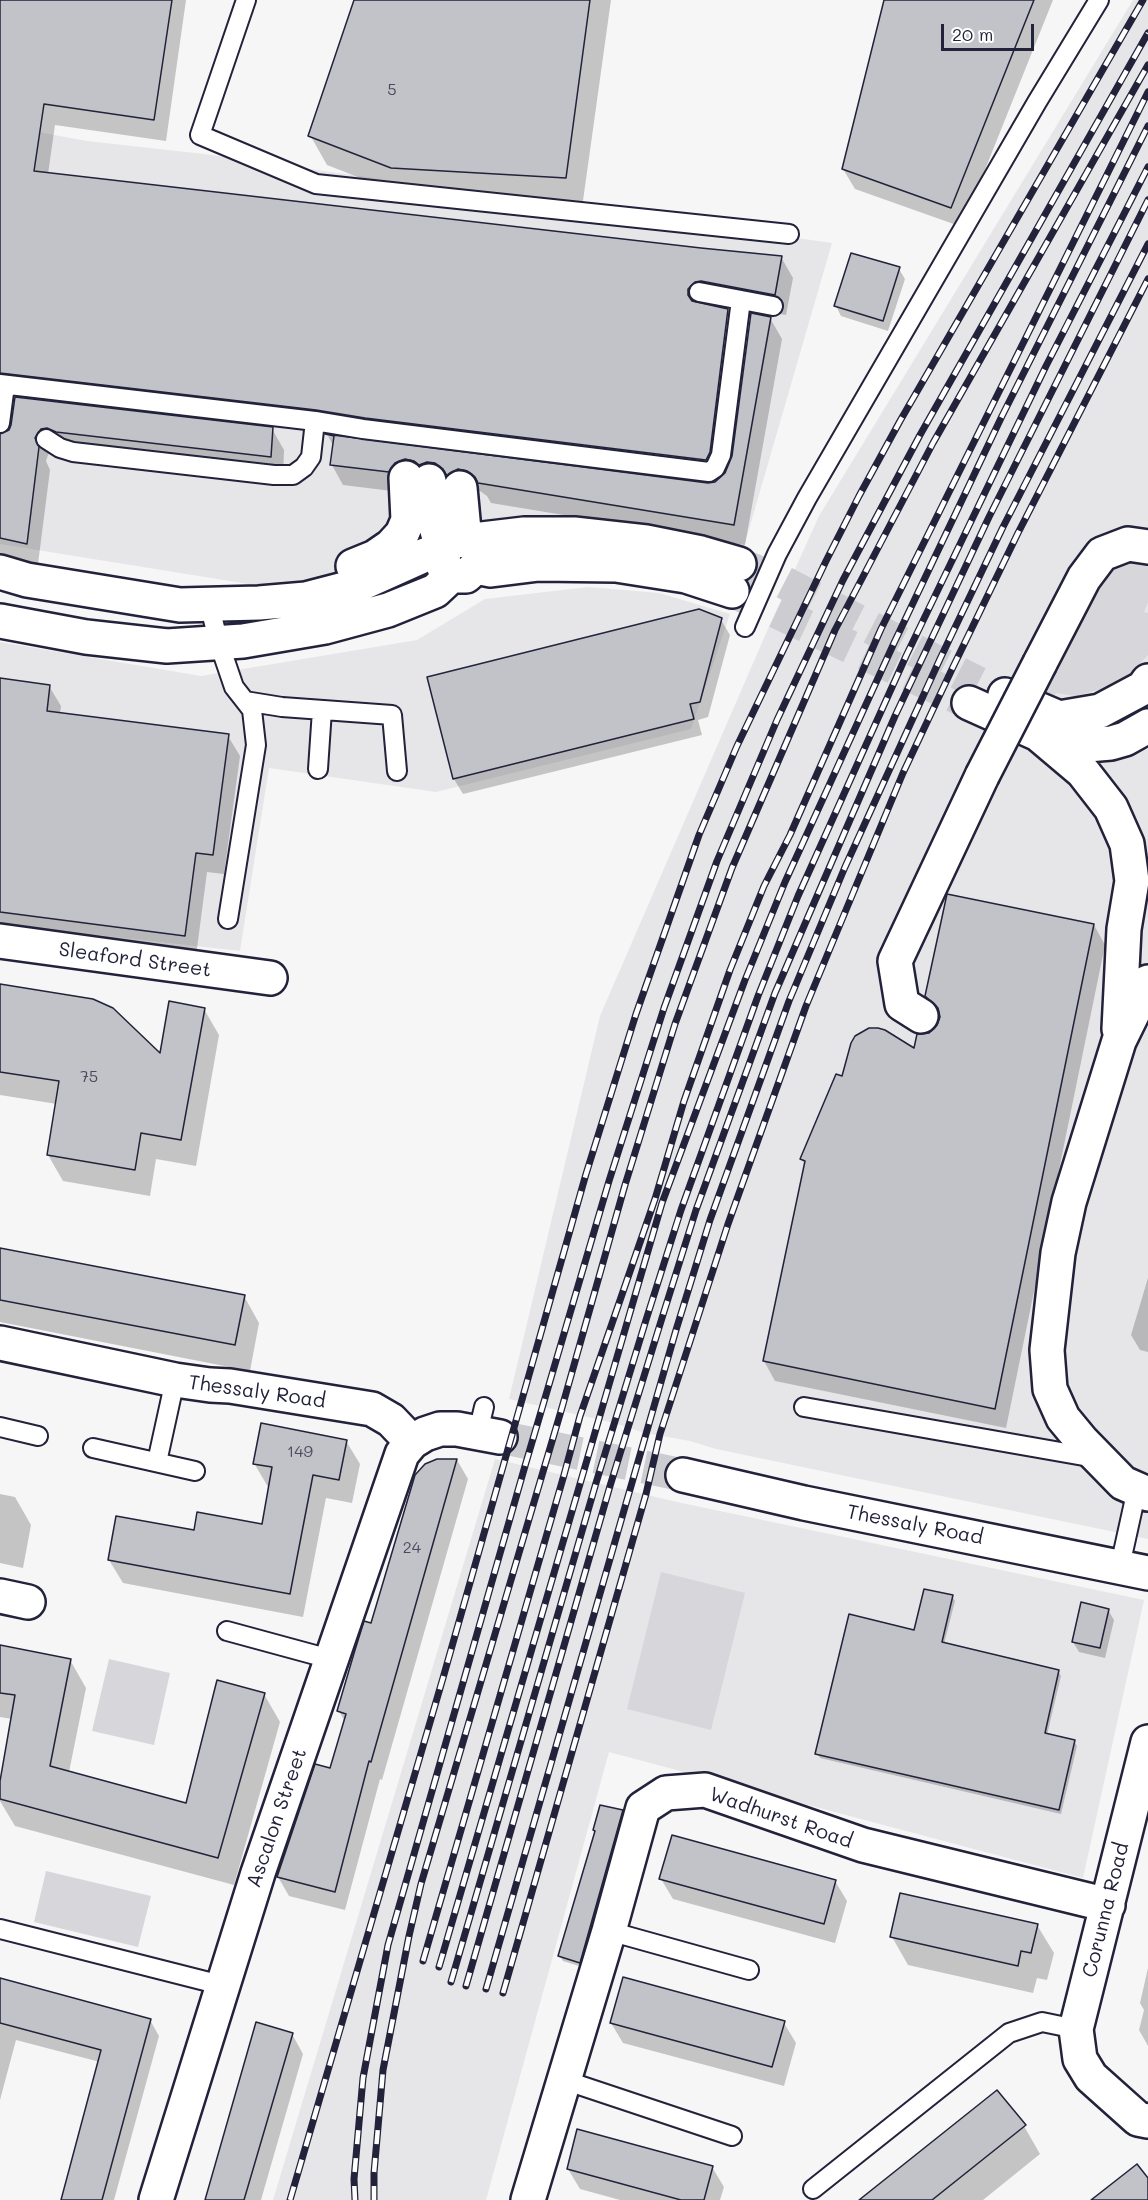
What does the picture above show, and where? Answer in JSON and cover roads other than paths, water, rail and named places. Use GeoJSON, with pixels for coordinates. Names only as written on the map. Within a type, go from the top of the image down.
{"type":"FeatureCollection","features":[{"type":"Feature","properties":{"kind":"street"},"geometry":{"type":"LineString","coordinates":[[259,603],[312,580],[375,557],[391,546],[402,534],[432,482],[436,527],[457,556]]}},
{"type":"Feature","properties":{"kind":"street"},"geometry":{"type":"LineString","coordinates":[[0,572],[27,580],[180,605],[259,603],[306,599],[356,586],[425,555],[457,556],[524,534],[574,534],[646,542],[701,553],[736,578]]}},
{"type":"Feature","properties":{"kind":"street"},"geometry":{"type":"LineString","coordinates":[[921,1017],[902,1004],[896,961],[982,776],[1084,578],[1102,554],[1128,544],[1148,547]]}},
{"type":"Feature","properties":{"kind":"street"},"geometry":{"type":"LineString","coordinates":[[0,621],[86,637],[167,646],[243,641],[325,627],[388,610],[435,591],[457,556]]}},
{"type":"Feature","properties":{"kind":"street"},"geometry":{"type":"LineString","coordinates":[[1119,1041],[1124,929],[1132,881],[1127,844],[1111,808],[1083,772],[1038,734],[973,693],[1059,718],[1100,711],[1143,688],[1148,681]]}},
{"type":"Feature","properties":{"kind":"street"},"geometry":{"type":"LineString","coordinates":[[1038,734],[1075,746],[1125,740],[1148,726]]}},
{"type":"Feature","properties":{"kind":"street","name":"Sleaford Street"},"geometry":{"type":"LineString","coordinates":[[0,941],[270,978]]}},
{"type":"Feature","properties":{"kind":"street"},"geometry":{"type":"LineString","coordinates":[[1142,1492],[1123,1483],[1063,1418],[1050,1389],[1047,1350],[1058,1253],[1069,1202],[1119,1041],[1148,982]]}},
{"type":"Feature","properties":{"kind":"street","name":"Thessaly Road"},"geometry":{"type":"LineString","coordinates":[[0,1343],[175,1380],[210,1386],[230,1386],[372,1409],[391,1420],[412,1442]]}},
{"type":"Feature","properties":{"kind":"street"},"geometry":{"type":"LineString","coordinates":[[412,1442],[440,1429],[487,1425]]}},
{"type":"Feature","properties":{"kind":"street","name":"Ascalon Street"},"geometry":{"type":"LineString","coordinates":[[156,2200],[221,1984],[330,1659],[402,1454],[412,1442]]}},
{"type":"Feature","properties":{"kind":"street","name":"Thessaly Road"},"geometry":{"type":"LineString","coordinates":[[682,1476],[1134,1570]]}},
{"type":"Feature","properties":{"kind":"street","name":"Corunna Road"},"geometry":{"type":"LineString","coordinates":[[1148,1742],[1139,1816],[1108,1905],[1076,2029],[1080,2059],[1091,2077],[1138,2119],[1148,2121]]}},
{"type":"Feature","properties":{"kind":"street","name":"Wadhurst Road"},"geometry":{"type":"LineString","coordinates":[[528,2200],[609,1931],[643,1808],[666,1793],[705,1790],[863,1845],[1108,1905]]}},
{"type":"Feature","properties":{"kind":"lane"},"geometry":{"type":"LineString","coordinates":[[246,0],[200,135],[316,184],[789,234]]}},
{"type":"Feature","properties":{"kind":"lane"},"geometry":{"type":"LineString","coordinates":[[745,627],[777,554],[807,498],[1037,102],[1099,0]]}},
{"type":"Feature","properties":{"kind":"lane"},"geometry":{"type":"LineString","coordinates":[[699,292],[773,306]]}},
{"type":"Feature","properties":{"kind":"lane"},"geometry":{"type":"LineString","coordinates":[[0,423],[3,384],[315,421],[709,472],[715,468],[721,455],[741,300]]}},
{"type":"Feature","properties":{"kind":"lane"},"geometry":{"type":"LineString","coordinates":[[46,439],[60,448],[73,452],[274,475],[293,474],[304,467],[311,457],[315,421]]}},
{"type":"Feature","properties":{"kind":"lane"},"geometry":{"type":"LineString","coordinates":[[209,604],[234,687],[252,710],[256,745],[228,919]]}},
{"type":"Feature","properties":{"kind":"lane"},"geometry":{"type":"LineString","coordinates":[[245,701],[392,715],[397,771]]}},
{"type":"Feature","properties":{"kind":"lane"},"geometry":{"type":"LineString","coordinates":[[318,769],[322,710]]}},
{"type":"Feature","properties":{"kind":"lane"},"geometry":{"type":"LineString","coordinates":[[158,1462],[175,1380]]}},
{"type":"Feature","properties":{"kind":"lane"},"geometry":{"type":"LineString","coordinates":[[804,1407],[1100,1459]]}},
{"type":"Feature","properties":{"kind":"lane"},"geometry":{"type":"LineString","coordinates":[[0,1427],[38,1436]]}},
{"type":"Feature","properties":{"kind":"lane"},"geometry":{"type":"LineString","coordinates":[[93,1448],[195,1471]]}},
{"type":"Feature","properties":{"kind":"lane"},"geometry":{"type":"LineString","coordinates":[[1134,1570],[1142,1492]]}},
{"type":"Feature","properties":{"kind":"lane"},"geometry":{"type":"LineString","coordinates":[[227,1632],[330,1659]]}},
{"type":"Feature","properties":{"kind":"lane"},"geometry":{"type":"LineString","coordinates":[[0,1929],[221,1984]]}},
{"type":"Feature","properties":{"kind":"lane"},"geometry":{"type":"LineString","coordinates":[[609,1931],[749,1970]]}},
{"type":"Feature","properties":{"kind":"lane"},"geometry":{"type":"LineString","coordinates":[[813,2189],[1009,2033],[1042,2022],[1076,2029]]}},
{"type":"Feature","properties":{"kind":"lane"},"geometry":{"type":"LineString","coordinates":[[564,2080],[732,2136]]}},
{"type":"Feature","properties":{"kind":"tunnel"},"geometry":{"type":"LineString","coordinates":[[739,564],[783,582],[978,683]]}},
{"type":"Feature","properties":{"kind":"tunnel"},"geometry":{"type":"LineString","coordinates":[[732,591],[969,703]]}},
{"type":"Feature","properties":{"kind":"tunnel"},"geometry":{"type":"LineString","coordinates":[[500,1437],[683,1475]]}},
{"type":"Feature","properties":{"kind":"railway"},"geometry":{"type":"LineString","coordinates":[[290,2200],[443,1678],[586,1174],[636,1014],[699,835],[737,746],[859,496],[1143,0]]}},
{"type":"Feature","properties":{"kind":"railway"},"geometry":{"type":"LineString","coordinates":[[355,2200],[354,2179],[363,2078],[388,1945],[609,1181],[664,1008],[717,861],[777,720],[843,580],[920,435],[1148,33]]}},
{"type":"Feature","properties":{"kind":"railway"},"geometry":{"type":"LineString","coordinates":[[374,2200],[374,2173],[383,2070],[421,1884],[561,1411],[625,1185],[675,1024],[732,868],[835,630],[933,443],[1148,65]]}},
{"type":"Feature","properties":{"kind":"railway"},"geometry":{"type":"LineString","coordinates":[[423,1961],[580,1416],[655,1199],[684,1101],[730,970],[764,886],[790,835],[881,629],[1148,92]]}},
{"type":"Feature","properties":{"kind":"railway"},"geometry":{"type":"LineString","coordinates":[[439,1967],[662,1203],[745,980],[785,882],[894,643],[1002,416],[1148,126]]}},
{"type":"Feature","properties":{"kind":"railway"},"geometry":{"type":"LineString","coordinates":[[451,1982],[596,1483],[646,1320],[681,1210],[758,996],[798,896],[906,656],[1046,366],[1148,167]]}},
{"type":"Feature","properties":{"kind":"railway"},"geometry":{"type":"LineString","coordinates":[[466,1986],[610,1486],[662,1318],[696,1210],[775,993],[895,716],[989,517],[1148,200]]}},
{"type":"Feature","properties":{"kind":"railway"},"geometry":{"type":"LineString","coordinates":[[486,1989],[676,1330],[710,1220],[789,1001],[845,867],[940,659],[1003,527],[1148,244]]}},
{"type":"Feature","properties":{"kind":"railway"},"geometry":{"type":"LineString","coordinates":[[503,1993],[646,1494],[660,1434],[728,1224],[806,1006],[903,773],[1018,533],[1148,279]]}}]}
